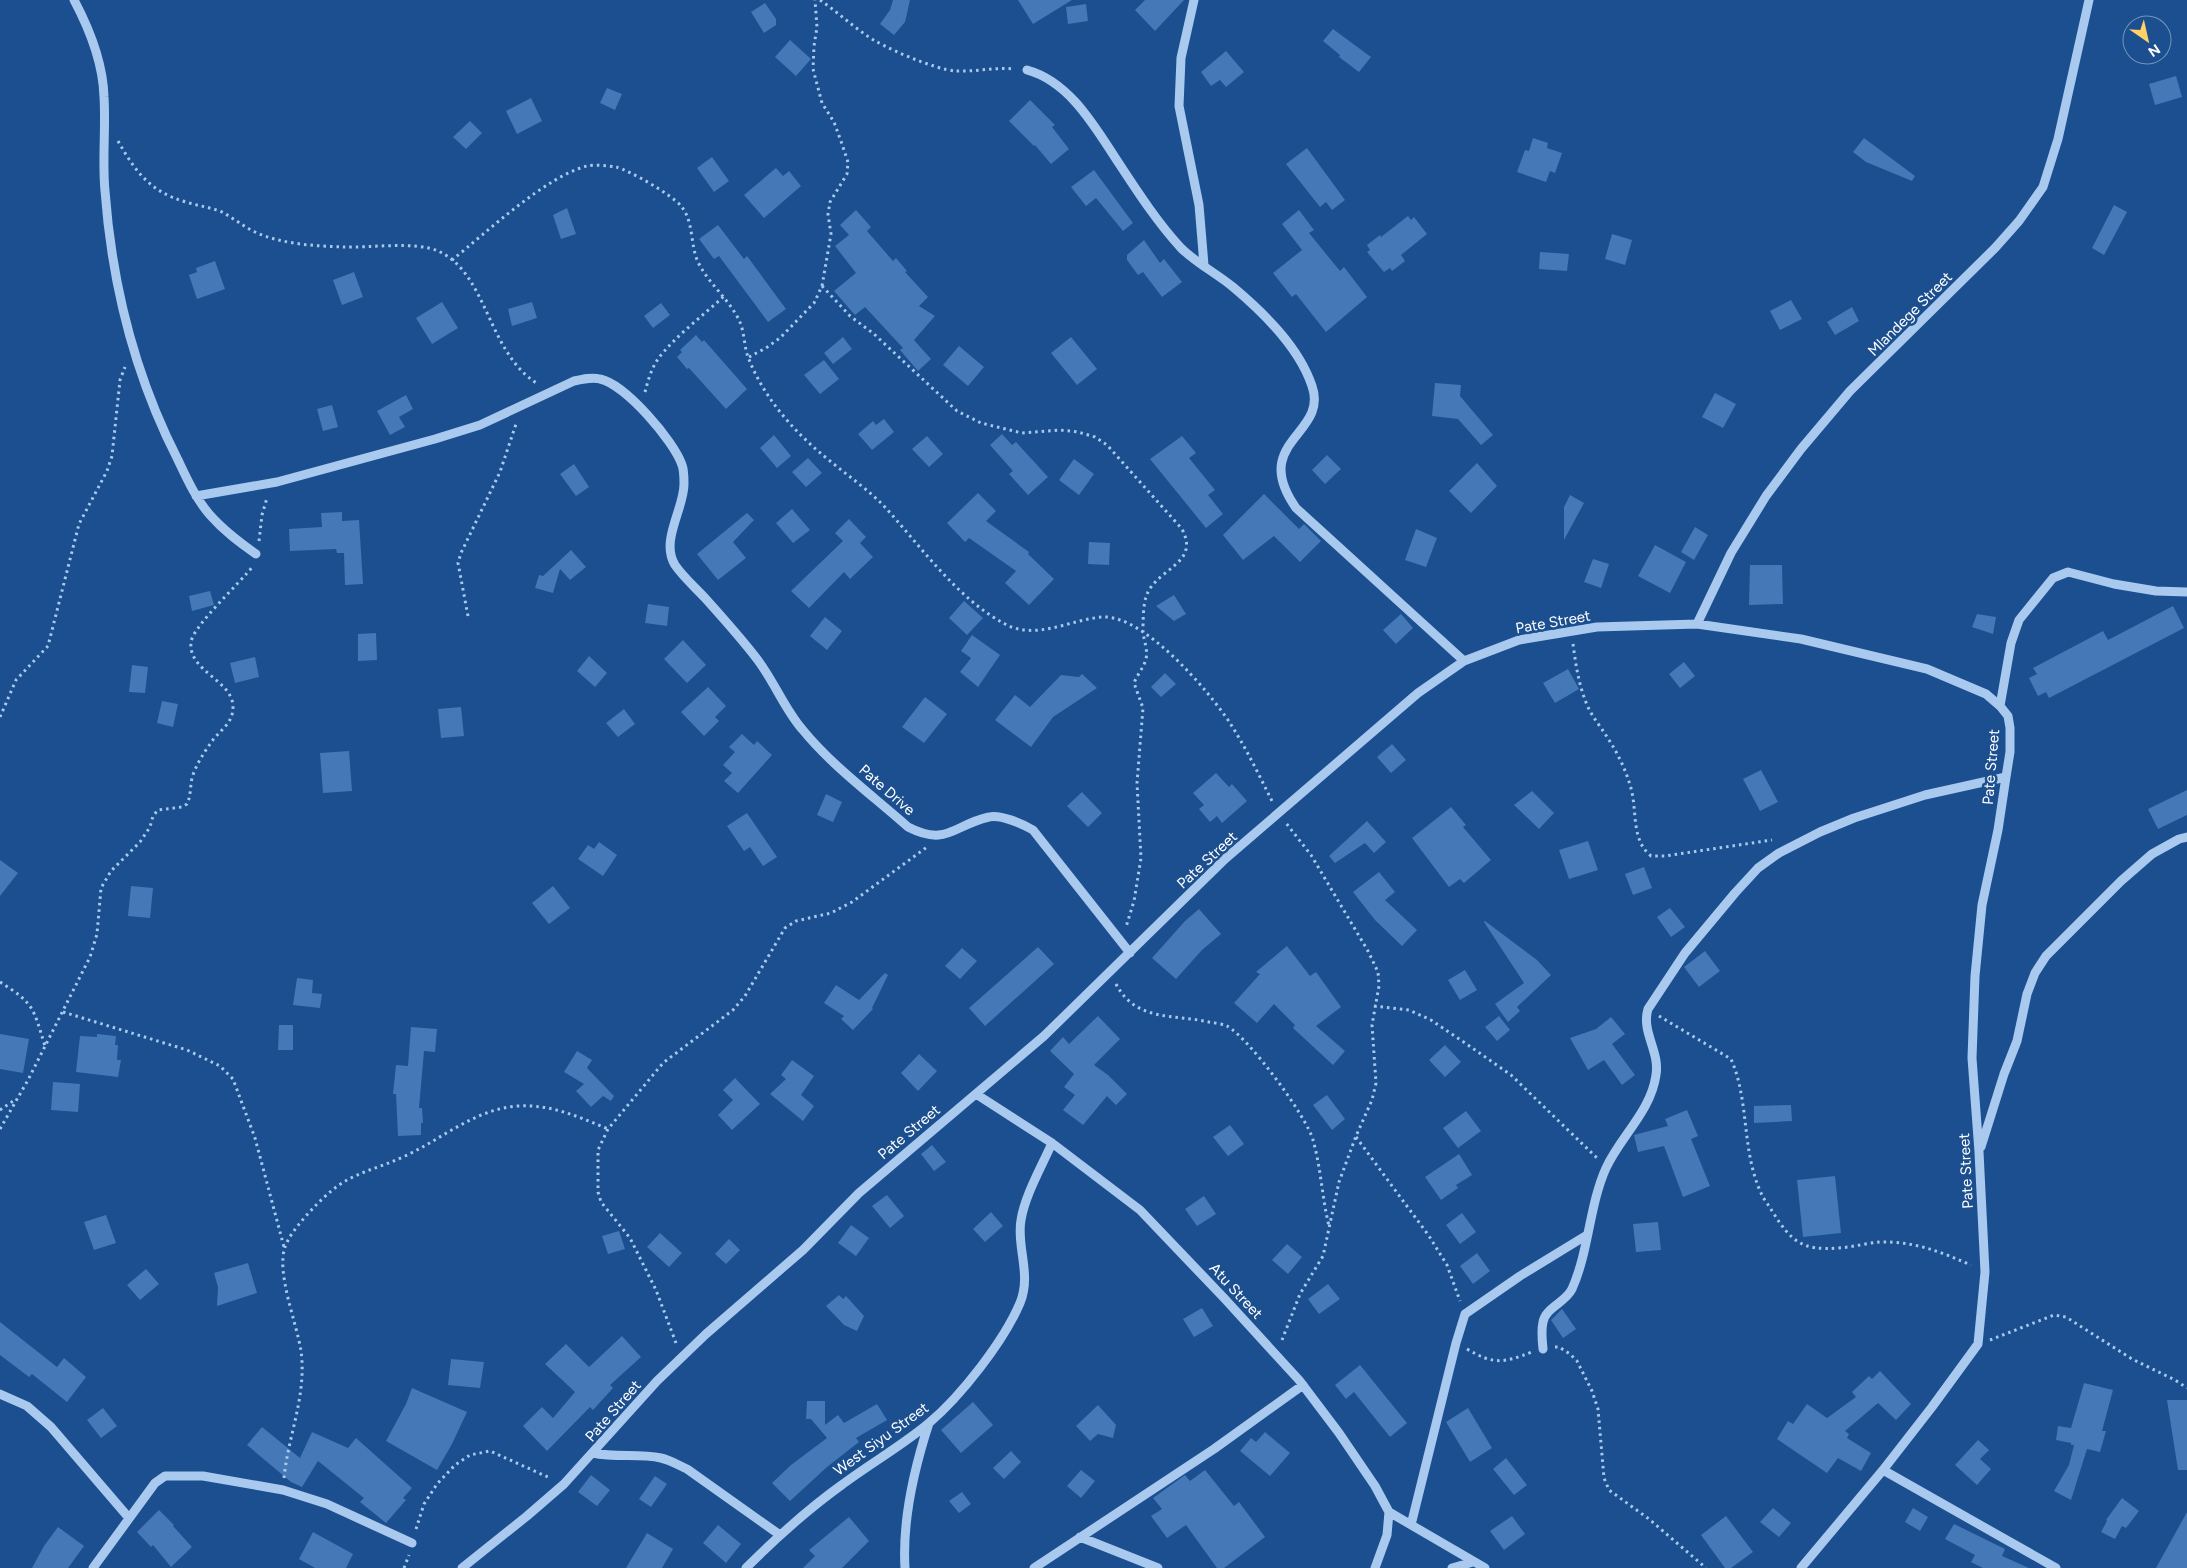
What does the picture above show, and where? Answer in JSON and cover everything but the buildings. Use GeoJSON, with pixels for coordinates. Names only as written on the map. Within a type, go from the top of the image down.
{"type":"FeatureCollection","features":[{"type":"Feature","properties":{"kind":"street"},"geometry":{"type":"LineString","coordinates":[[74,0],[94,42],[101,66],[104,97],[104,191],[121,299],[133,350],[155,412],[196,496],[209,514],[229,535],[256,554]]}},
{"type":"Feature","properties":{"kind":"street"},"geometry":{"type":"LineString","coordinates":[[1194,0],[1181,58],[1179,106],[1199,205],[1204,265]]}},
{"type":"Feature","properties":{"kind":"street","name":"Mlandege Street"},"geometry":{"type":"LineString","coordinates":[[1697,624],[1731,553],[1766,496],[1801,449],[1850,391],[1995,248],[2019,221],[2043,187],[2058,139],[2088,0]]}},
{"type":"Feature","properties":{"kind":"street"},"geometry":{"type":"LineString","coordinates":[[1027,70],[1039,73],[1054,82],[1071,98],[1091,121],[1161,225],[1183,249],[1233,287],[1275,326],[1295,353],[1312,385],[1316,402],[1314,413],[1290,443],[1283,457],[1280,476],[1286,495],[1302,514],[1464,661]]}},
{"type":"Feature","properties":{"kind":"street","name":"Pate Drive"},"geometry":{"type":"LineString","coordinates":[[196,496],[277,482],[435,439],[480,425],[574,381],[588,378],[602,379],[622,391],[644,411],[668,439],[682,466],[684,486],[680,509],[670,540],[673,562],[758,660],[800,727],[824,754],[908,826],[924,835],[941,836]]}},
{"type":"Feature","properties":{"kind":"street"},"geometry":{"type":"LineString","coordinates":[[2000,706],[2011,643],[2019,620],[2053,578],[2068,572],[2156,591],[2187,592]]}},
{"type":"Feature","properties":{"kind":"street","name":"Pate Street"},"geometry":{"type":"LineString","coordinates":[[462,1568],[564,1484],[657,1381],[706,1334],[803,1250],[859,1193],[1044,1036],[1225,859],[1418,693],[1464,661],[1520,640],[1597,627],[1697,624],[1801,639],[1927,669],[1986,694],[2008,716],[2010,752],[1998,830],[1982,905],[1975,976],[1972,1058],[1985,1272],[1978,1344]]}},
{"type":"Feature","properties":{"kind":"street"},"geometry":{"type":"LineString","coordinates":[[1543,1349],[1543,1322],[1546,1314],[1567,1298],[1572,1289],[1578,1272],[1596,1197],[1607,1167],[1646,1106],[1653,1089],[1657,1074],[1657,1059],[1645,1020],[1648,1009],[1685,953],[1758,868],[1779,853],[1820,832],[1854,818],[1925,795],[2006,777]]}},
{"type":"Feature","properties":{"kind":"street"},"geometry":{"type":"LineString","coordinates":[[941,836],[990,816],[1022,824],[1033,830],[1130,953]]}},
{"type":"Feature","properties":{"kind":"street"},"geometry":{"type":"LineString","coordinates":[[1979,1152],[2004,1074],[2017,1041],[2027,994],[2035,972],[2046,956],[2121,880],[2152,854],[2179,839],[2187,837]]}},
{"type":"Feature","properties":{"kind":"street","name":"Atu Street"},"geometry":{"type":"LineString","coordinates":[[976,1094],[1052,1143],[1140,1210],[1303,1385],[1375,1486],[1389,1512]]}},
{"type":"Feature","properties":{"kind":"street","name":"West Siyu Street"},"geometry":{"type":"LineString","coordinates":[[746,1568],[780,1534],[842,1484],[929,1423],[951,1402],[1005,1332],[1021,1301],[1025,1268],[1021,1220],[1052,1143]]}},
{"type":"Feature","properties":{"kind":"street"},"geometry":{"type":"LineString","coordinates":[[1411,1525],[1456,1342],[1465,1314],[1520,1276],[1587,1235]]}},
{"type":"Feature","properties":{"kind":"street"},"geometry":{"type":"LineString","coordinates":[[1801,1568],[1932,1408],[1978,1344]]}},
{"type":"Feature","properties":{"kind":"street"},"geometry":{"type":"LineString","coordinates":[[1034,1568],[1214,1449],[1303,1385]]}},
{"type":"Feature","properties":{"kind":"street"},"geometry":{"type":"LineString","coordinates":[[0,1394],[27,1406],[51,1427],[129,1518]]}},
{"type":"Feature","properties":{"kind":"street"},"geometry":{"type":"LineString","coordinates":[[905,1568],[907,1516],[918,1461],[929,1423]]}},
{"type":"Feature","properties":{"kind":"street"},"geometry":{"type":"LineString","coordinates":[[593,1453],[611,1457],[660,1457],[672,1461],[687,1469],[780,1534]]}},
{"type":"Feature","properties":{"kind":"street"},"geometry":{"type":"LineString","coordinates":[[1883,1470],[2056,1568]]}},
{"type":"Feature","properties":{"kind":"street"},"geometry":{"type":"LineString","coordinates":[[93,1568],[155,1483],[165,1476],[203,1476],[283,1490],[326,1504],[412,1543]]}},
{"type":"Feature","properties":{"kind":"street"},"geometry":{"type":"LineString","coordinates":[[1376,1568],[1388,1535],[1389,1512],[1485,1568]]}},
{"type":"Feature","properties":{"kind":"street"},"geometry":{"type":"LineString","coordinates":[[1080,1538],[1158,1568]]}},
{"type":"Feature","properties":{"kind":"street"},"geometry":{"type":"LineString","coordinates":[[1452,1568],[1473,1562]]}},
{"type":"Feature","properties":{"kind":"path"},"geometry":{"type":"LineString","coordinates":[[749,357],[766,348],[797,323],[814,303],[822,286],[831,234],[828,214],[830,202],[847,174],[848,162],[834,122],[822,103],[813,69],[814,46],[818,27],[816,0]]}},
{"type":"Feature","properties":{"kind":"path"},"geometry":{"type":"LineString","coordinates":[[820,0],[867,36],[891,49],[942,69],[956,71],[998,68],[1027,70]]}},
{"type":"Feature","properties":{"kind":"path"},"geometry":{"type":"LineString","coordinates":[[104,116],[141,177],[157,190],[185,202],[222,213],[271,239],[344,247],[419,247],[437,250],[452,260],[469,278],[499,340],[514,364],[529,378],[550,391]]}},
{"type":"Feature","properties":{"kind":"path"},"geometry":{"type":"LineString","coordinates":[[452,260],[534,194],[567,174],[589,165],[617,168],[634,174],[673,198],[684,208],[689,221],[694,254],[701,267],[724,296],[740,321],[749,357],[758,378],[774,403],[797,431],[823,456],[881,504],[942,571],[990,615],[1009,626],[1042,630],[1104,617],[1119,619],[1143,632],[1175,660],[1211,697],[1230,724],[1279,814],[1311,855],[1368,950],[1378,972],[1379,986],[1374,1006],[1372,1042],[1376,1083],[1372,1100],[1339,1182],[1323,1256],[1300,1294],[1277,1355]]}},
{"type":"Feature","properties":{"kind":"path"},"geometry":{"type":"LineString","coordinates":[[822,286],[850,316],[874,334],[957,412],[982,423],[1022,433],[1060,430],[1078,432],[1095,437],[1107,445],[1182,530],[1188,541],[1187,550],[1181,559],[1153,584],[1146,597],[1143,632],[1146,660],[1134,684],[1143,708],[1137,783],[1141,858],[1134,901],[1121,942]]}},
{"type":"Feature","properties":{"kind":"path"},"geometry":{"type":"LineString","coordinates":[[644,411],[645,392],[658,360],[670,345],[724,296]]}},
{"type":"Feature","properties":{"kind":"path"},"geometry":{"type":"LineString","coordinates":[[0,717],[16,680],[48,646],[79,524],[107,471],[112,456],[120,380],[133,350]]}},
{"type":"Feature","properties":{"kind":"path"},"geometry":{"type":"LineString","coordinates":[[468,616],[458,563],[500,472],[524,405]]}},
{"type":"Feature","properties":{"kind":"path"},"geometry":{"type":"LineString","coordinates":[[0,1129],[45,1047],[90,958],[98,934],[101,888],[111,871],[140,842],[158,810],[182,807],[187,804],[192,777],[210,743],[229,724],[233,708],[231,696],[206,673],[194,656],[191,642],[199,627],[228,593],[245,577],[253,565],[262,516],[268,498],[277,482]]}},
{"type":"Feature","properties":{"kind":"path"},"geometry":{"type":"LineString","coordinates":[[1571,632],[1579,682],[1589,709],[1621,761],[1631,786],[1635,809],[1636,836],[1643,850],[1651,856],[1665,856],[1781,838]]}},
{"type":"Feature","properties":{"kind":"path"},"geometry":{"type":"LineString","coordinates":[[681,1358],[656,1290],[630,1238],[601,1202],[598,1192],[598,1150],[608,1128],[663,1063],[733,1010],[745,996],[784,928],[796,921],[831,913],[852,902],[916,857],[941,836]]}},
{"type":"Feature","properties":{"kind":"path"},"geometry":{"type":"LineString","coordinates":[[1110,973],[1119,991],[1130,1004],[1162,1016],[1201,1020],[1227,1026],[1248,1044],[1269,1069],[1303,1119],[1313,1138],[1322,1201],[1330,1229]]}},
{"type":"Feature","properties":{"kind":"path"},"geometry":{"type":"LineString","coordinates":[[0,982],[28,1001],[34,1010],[45,1047]]}},
{"type":"Feature","properties":{"kind":"path"},"geometry":{"type":"LineString","coordinates":[[1374,1006],[1409,1010],[1431,1020],[1468,1044],[1511,1075],[1607,1167]]}},
{"type":"Feature","properties":{"kind":"path"},"geometry":{"type":"LineString","coordinates":[[1648,1009],[1731,1059],[1742,1090],[1745,1130],[1752,1170],[1762,1195],[1791,1238],[1803,1245],[1819,1248],[1840,1248],[1880,1242],[1912,1244],[1939,1250],[1985,1272]]}},
{"type":"Feature","properties":{"kind":"path"},"geometry":{"type":"LineString","coordinates":[[63,1012],[187,1050],[220,1066],[233,1078],[255,1138],[284,1248],[283,1267],[301,1352],[300,1402],[285,1467],[283,1490]]}},
{"type":"Feature","properties":{"kind":"path"},"geometry":{"type":"LineString","coordinates":[[0,1110],[18,1098]]}},
{"type":"Feature","properties":{"kind":"path"},"geometry":{"type":"LineString","coordinates":[[284,1248],[296,1229],[330,1192],[358,1173],[404,1157],[476,1117],[496,1109],[518,1106],[542,1106],[566,1111],[608,1128]]}},
{"type":"Feature","properties":{"kind":"path"},"geometry":{"type":"LineString","coordinates":[[1356,1136],[1400,1195],[1438,1251],[1447,1266],[1465,1314]]}},
{"type":"Feature","properties":{"kind":"path"},"geometry":{"type":"LineString","coordinates":[[1978,1344],[2001,1337],[2054,1315],[2066,1317],[2132,1359],[2187,1388]]}},
{"type":"Feature","properties":{"kind":"path"},"geometry":{"type":"LineString","coordinates":[[1456,1342],[1490,1361],[1518,1357],[1543,1349],[1559,1347],[1570,1354],[1583,1370],[1598,1409],[1604,1478],[1610,1490],[1649,1518],[1706,1568]]}},
{"type":"Feature","properties":{"kind":"path"},"geometry":{"type":"LineString","coordinates":[[404,1568],[424,1504],[437,1484],[455,1465],[470,1455],[490,1451],[564,1484]]}}]}
